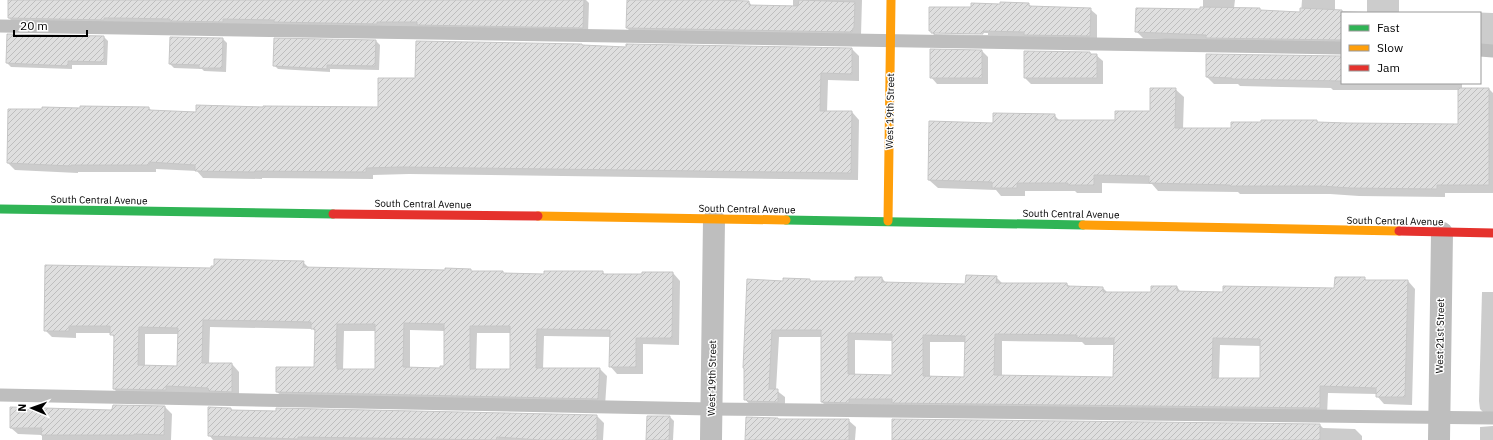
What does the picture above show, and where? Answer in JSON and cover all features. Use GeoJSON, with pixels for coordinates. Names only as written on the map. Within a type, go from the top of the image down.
{"type":"FeatureCollection","features":[{"type":"Feature","properties":{"kind":"main road","name":"West 19th Street"},"geometry":{"type":"LineString","coordinates":[[888,221],[891,0]]}},
{"type":"Feature","properties":{"kind":"main road","name":"South Central Avenue"},"geometry":{"type":"LineString","coordinates":[[0,210],[888,221],[1493,233]]}},
{"type":"Feature","properties":{"kind":"street","name":"West 19th Street"},"geometry":{"type":"LineString","coordinates":[[711,440],[714,220]]}},
{"type":"Feature","properties":{"kind":"street","name":"West 21st Street"},"geometry":{"type":"LineString","coordinates":[[1439,440],[1442,233]]}},
{"type":"Feature","properties":{"kind":"lane"},"geometry":{"type":"LineString","coordinates":[[0,26],[1341,48]]}},
{"type":"Feature","properties":{"kind":"lane"},"geometry":{"type":"LineString","coordinates":[[1481,50],[1493,51]]}},
{"type":"Feature","properties":{"kind":"lane"},"geometry":{"type":"LineString","coordinates":[[0,395],[711,408],[1493,418]]}},
{"type":"Feature","properties":{"kind":"building"},"geometry":{"type":"Polygon","coordinates":[[[8,0],[584,0],[583,28],[417,25],[417,22],[377,22],[377,24],[274,22],[274,20],[223,19],[223,22],[118,18],[104,18],[104,20],[8,18],[8,0]]]}},
{"type":"Feature","properties":{"kind":"building"},"geometry":{"type":"Polygon","coordinates":[[[627,0],[749,1],[749,5],[798,6],[799,0],[855,2],[854,28],[852,32],[626,28],[627,0]]]}},
{"type":"Feature","properties":{"kind":"building"},"geometry":{"type":"Polygon","coordinates":[[[1000,2],[1029,3],[1029,6],[1091,8],[1090,36],[1024,35],[1024,32],[983,31],[983,34],[931,33],[931,31],[929,31],[929,7],[971,7],[971,3],[1000,4],[1000,2]]]}},
{"type":"Feature","properties":{"kind":"building"},"geometry":{"type":"Polygon","coordinates":[[[1200,7],[1260,8],[1260,10],[1300,12],[1300,8],[1342,10],[1341,40],[1206,38],[1206,35],[1135,32],[1136,8],[1200,9],[1200,7]]]}},
{"type":"Feature","properties":{"kind":"building"},"geometry":{"type":"Polygon","coordinates":[[[7,34],[104,36],[104,62],[68,61],[68,66],[6,63],[7,34]]]}},
{"type":"Feature","properties":{"kind":"building"},"geometry":{"type":"Polygon","coordinates":[[[170,37],[223,38],[222,68],[199,68],[199,65],[169,64],[170,37]]]}},
{"type":"Feature","properties":{"kind":"building"},"geometry":{"type":"Polygon","coordinates":[[[274,38],[376,40],[375,66],[327,65],[327,69],[273,66],[274,38]]]}},
{"type":"Feature","properties":{"kind":"building"},"geometry":{"type":"Polygon","coordinates":[[[416,41],[582,44],[626,47],[626,44],[852,48],[852,74],[821,73],[820,111],[852,111],[851,173],[401,167],[366,168],[366,172],[255,172],[195,171],[195,165],[149,162],[149,165],[71,166],[7,163],[8,109],[42,109],[42,107],[80,108],[80,106],[149,107],[149,110],[196,112],[196,105],[263,107],[378,107],[378,78],[415,78],[416,41]]]}},
{"type":"Feature","properties":{"kind":"building"},"geometry":{"type":"Polygon","coordinates":[[[930,49],[982,50],[982,78],[930,78],[930,49]]]}},
{"type":"Feature","properties":{"kind":"building"},"geometry":{"type":"Polygon","coordinates":[[[1024,51],[1090,52],[1090,54],[1097,54],[1097,78],[1024,78],[1024,51]]]}},
{"type":"Feature","properties":{"kind":"building"},"geometry":{"type":"Polygon","coordinates":[[[1206,54],[1341,56],[1341,81],[1232,79],[1206,77],[1206,54]]]}},
{"type":"Feature","properties":{"kind":"building"},"geometry":{"type":"Polygon","coordinates":[[[1150,88],[1176,88],[1175,128],[1231,128],[1231,122],[1261,122],[1261,120],[1317,120],[1317,122],[1347,123],[1458,124],[1458,88],[1489,88],[1489,185],[1437,185],[1437,189],[1350,188],[1321,186],[1230,186],[1149,183],[1149,176],[1094,175],[1094,185],[1068,185],[1068,183],[1017,183],[1017,188],[992,188],[992,182],[928,180],[929,121],[993,123],[993,113],[1055,114],[1055,120],[1115,120],[1115,111],[1150,111],[1150,88]]]}},
{"type":"Feature","properties":{"kind":"building"},"geometry":{"type":"Polygon","coordinates":[[[214,259],[304,261],[303,267],[445,270],[445,268],[471,269],[471,271],[503,271],[503,273],[544,274],[544,271],[603,271],[603,274],[642,274],[642,272],[673,272],[672,338],[636,338],[636,367],[609,367],[610,330],[537,329],[536,368],[600,368],[598,399],[276,392],[276,367],[314,367],[315,329],[311,329],[311,322],[269,321],[203,320],[202,363],[232,363],[232,392],[209,391],[208,388],[166,386],[166,390],[113,389],[114,335],[110,335],[110,326],[69,326],[69,331],[44,331],[45,265],[211,268],[211,266],[214,266],[214,259]],[[404,323],[403,367],[440,368],[440,366],[444,366],[444,324],[404,323]],[[337,324],[337,369],[375,369],[375,324],[337,324]],[[470,326],[470,369],[510,369],[510,326],[470,326]],[[139,327],[138,365],[177,366],[178,328],[139,327]]]}},
{"type":"Feature","properties":{"kind":"building"},"geometry":{"type":"Polygon","coordinates":[[[966,275],[997,276],[996,283],[1067,283],[1067,286],[1103,287],[1103,292],[1151,292],[1151,286],[1177,286],[1177,291],[1223,292],[1223,286],[1334,288],[1335,277],[1365,277],[1365,280],[1408,280],[1405,397],[1376,397],[1376,388],[1320,386],[1320,408],[892,403],[892,399],[849,399],[849,403],[821,402],[821,330],[772,330],[769,389],[778,389],[778,402],[744,400],[743,368],[747,279],[783,281],[783,278],[810,279],[810,281],[855,281],[855,277],[882,277],[882,282],[965,284],[966,275]],[[848,333],[848,374],[892,375],[892,334],[848,333]],[[995,334],[994,375],[1113,377],[1114,338],[1077,338],[1077,335],[995,334]],[[923,335],[923,376],[964,377],[965,336],[923,335]],[[1213,338],[1212,378],[1260,378],[1260,339],[1213,338]]]}},
{"type":"Feature","properties":{"kind":"building"},"geometry":{"type":"Polygon","coordinates":[[[113,405],[165,406],[164,435],[41,435],[42,428],[10,428],[10,407],[111,410],[113,405]]]}},
{"type":"Feature","properties":{"kind":"building"},"geometry":{"type":"Polygon","coordinates":[[[208,407],[231,408],[231,410],[276,411],[276,408],[597,415],[597,440],[540,440],[497,437],[496,440],[298,437],[298,439],[208,436],[208,407]]]}},
{"type":"Feature","properties":{"kind":"building"},"geometry":{"type":"Polygon","coordinates":[[[647,416],[670,416],[669,440],[646,440],[647,416]]]}},
{"type":"Feature","properties":{"kind":"building"},"geometry":{"type":"Polygon","coordinates":[[[746,417],[778,419],[849,419],[849,440],[745,440],[746,417]]]}},
{"type":"Feature","properties":{"kind":"building"},"geometry":{"type":"Polygon","coordinates":[[[892,419],[1320,424],[1320,440],[892,440],[892,419]]]}},
{"type":"Feature","properties":{"kind":"traffic: fast"},"geometry":{"type":"LineString","coordinates":[[0,209],[333,214]]}},
{"type":"Feature","properties":{"kind":"traffic: fast"},"geometry":{"type":"LineString","coordinates":[[786,220],[1083,225]]}},
{"type":"Feature","properties":{"kind":"traffic: slow"},"geometry":{"type":"LineString","coordinates":[[888,221],[891,0]]}},
{"type":"Feature","properties":{"kind":"traffic: slow"},"geometry":{"type":"LineString","coordinates":[[538,216],[786,220]]}},
{"type":"Feature","properties":{"kind":"traffic: slow"},"geometry":{"type":"LineString","coordinates":[[1083,225],[1399,231]]}},
{"type":"Feature","properties":{"kind":"traffic: jam"},"geometry":{"type":"LineString","coordinates":[[333,214],[538,216]]}},
{"type":"Feature","properties":{"kind":"traffic: jam"},"geometry":{"type":"LineString","coordinates":[[1399,231],[1493,233]]}}]}
